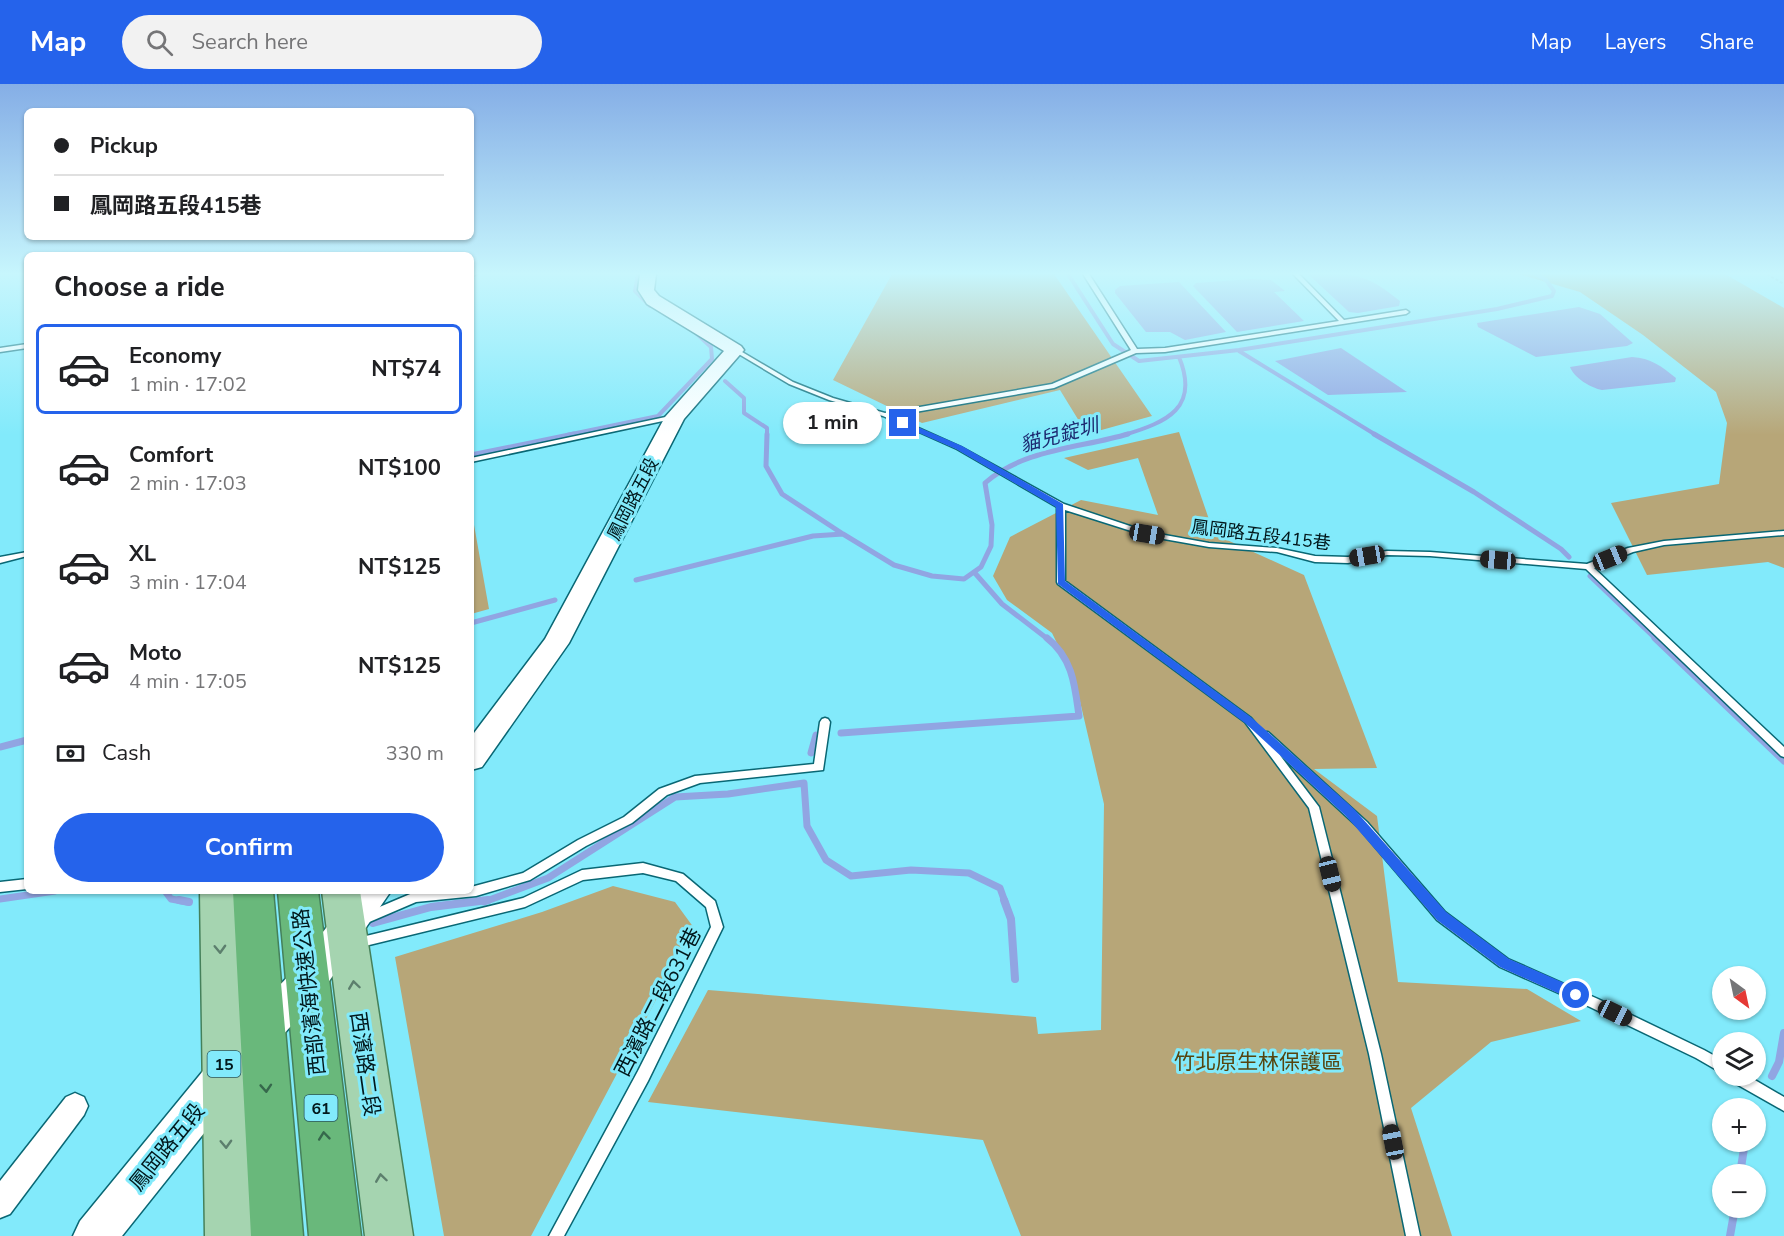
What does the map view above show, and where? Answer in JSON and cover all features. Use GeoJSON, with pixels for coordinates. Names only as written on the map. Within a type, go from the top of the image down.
{"type":"FeatureCollection","features":[{"type":"Feature","properties":{"kind":"highway"},"geometry":{"type":"LineString","coordinates":[[253,894],[277,1236]]}},
{"type":"Feature","properties":{"kind":"highway","name":"西部濱海快速公路"},"geometry":{"type":"LineString","coordinates":[[298,894],[334,1236]]}},
{"type":"Feature","properties":{"kind":"main road","name":"15"},"geometry":{"type":"LineString","coordinates":[[219,894],[230,1236]]}},
{"type":"Feature","properties":{"kind":"main road","name":"西濱路二段"},"geometry":{"type":"LineString","coordinates":[[343,910],[389,1236]]}},
{"type":"Feature","properties":{"kind":"street"},"geometry":{"type":"LineString","coordinates":[[699,328],[735,350]]}},
{"type":"Feature","properties":{"kind":"street","name":"鳳岡路五段"},"geometry":{"type":"LineString","coordinates":[[474,755],[556,643],[675,417],[735,350]]}},
{"type":"Feature","properties":{"kind":"street","name":"鳳岡路五段"},"geometry":{"type":"LineString","coordinates":[[95,1236],[262,1030],[308,981],[343,910],[369,894]]}},
{"type":"Feature","properties":{"kind":"street"},"geometry":{"type":"LineString","coordinates":[[0,1204],[75,1106]]}},
{"type":"Feature","properties":{"kind":"lane"},"geometry":{"type":"LineString","coordinates":[[1120,328],[1135,351]]}},
{"type":"Feature","properties":{"kind":"lane"},"geometry":{"type":"LineString","coordinates":[[885,415],[1054,386],[1135,351],[1165,350],[1306,328]]}},
{"type":"Feature","properties":{"kind":"lane"},"geometry":{"type":"LineString","coordinates":[[0,350],[24,346]]}},
{"type":"Feature","properties":{"kind":"lane","name":"鳳岡路五段415巷"},"geometry":{"type":"LineString","coordinates":[[735,350],[791,383],[831,399],[885,415],[959,448],[1060,506],[1147,534],[1209,545],[1277,550],[1315,559],[1348,560],[1386,553],[1430,554],[1588,567],[1631,550],[1664,543],[1784,533]]}},
{"type":"Feature","properties":{"kind":"lane"},"geometry":{"type":"LineString","coordinates":[[474,459],[675,417]]}},
{"type":"Feature","properties":{"kind":"lane"},"geometry":{"type":"LineString","coordinates":[[1060,506],[1061,582],[1248,720],[1344,806],[1441,916],[1504,963],[1594,1003],[1712,1061]]}},
{"type":"Feature","properties":{"kind":"lane"},"geometry":{"type":"LineString","coordinates":[[0,560],[24,555]]}},
{"type":"Feature","properties":{"kind":"lane"},"geometry":{"type":"LineString","coordinates":[[1588,567],[1784,753]]}},
{"type":"Feature","properties":{"kind":"lane"},"geometry":{"type":"LineString","coordinates":[[1248,720],[1314,807],[1375,1054],[1413,1236]]}},
{"type":"Feature","properties":{"kind":"lane"},"geometry":{"type":"LineString","coordinates":[[474,891],[526,877],[582,843],[628,820],[663,792],[699,779],[819,766],[825,722]]}},
{"type":"Feature","properties":{"kind":"lane","name":"西濱路二段631巷"},"geometry":{"type":"LineString","coordinates":[[343,910],[365,941],[525,902],[582,875],[643,867],[679,877],[711,904],[717,927],[644,1076],[556,1236]]}},
{"type":"Feature","properties":{"kind":"lane"},"geometry":{"type":"LineString","coordinates":[[0,887],[24,884]]}},
{"type":"Feature","properties":{"kind":"lane"},"geometry":{"type":"LineString","coordinates":[[343,910],[385,909],[415,897],[446,894]]}},
{"type":"Feature","properties":{"kind":"lane"},"geometry":{"type":"LineString","coordinates":[[1753,1086],[1784,1104]]}},
{"type":"Feature","properties":{"kind":"green space"},"geometry":{"type":"Polygon","coordinates":[[[862,328],[1091,328],[1152,416],[1087,434],[1060,390],[922,423],[833,380],[862,328]]]}},
{"type":"Feature","properties":{"kind":"green space"},"geometry":{"type":"Polygon","coordinates":[[[1632,328],[1784,328],[1784,568],[1768,562],[1647,575],[1611,503],[1719,484],[1727,423],[1716,392],[1632,328]]]}},
{"type":"Feature","properties":{"kind":"green space","name":"竹北原生林保護區"},"geometry":{"type":"Polygon","coordinates":[[[1179,432],[1214,534],[1304,575],[1377,768],[1314,769],[1377,816],[1398,982],[1527,989],[1581,1021],[1491,1042],[1411,1108],[1452,1236],[1021,1236],[983,1140],[648,1102],[708,990],[1036,1017],[1038,1034],[1101,1030],[1104,804],[1075,680],[1052,633],[1007,600],[993,576],[1010,537],[1081,500],[1158,515],[1138,458],[1088,470],[1064,458],[1179,432]]]}},
{"type":"Feature","properties":{"kind":"green space"},"geometry":{"type":"Polygon","coordinates":[[[474,525],[489,609],[474,613],[474,525]]]}},
{"type":"Feature","properties":{"kind":"green space"},"geometry":{"type":"Polygon","coordinates":[[[613,886],[675,902],[694,928],[531,1236],[444,1236],[395,957],[542,912],[613,886]]]}},
{"type":"Feature","properties":{"kind":"water"},"geometry":{"type":"Polygon","coordinates":[[[1143,328],[1222,328],[1226,332],[1185,340],[1170,332],[1146,332],[1143,328]]]}},
{"type":"Feature","properties":{"kind":"water"},"geometry":{"type":"Polygon","coordinates":[[[1233,328],[1263,328],[1237,332],[1233,328]]]}},
{"type":"Feature","properties":{"kind":"water"},"geometry":{"type":"Polygon","coordinates":[[[1479,328],[1616,328],[1633,343],[1627,346],[1536,357],[1479,328]]]}},
{"type":"Feature","properties":{"kind":"water"},"geometry":{"type":"Polygon","coordinates":[[[1341,348],[1407,392],[1328,395],[1275,361],[1341,348]]]}},
{"type":"Feature","properties":{"kind":"water"},"geometry":{"type":"Polygon","coordinates":[[[1632,357],[1656,363],[1676,378],[1675,382],[1602,390],[1583,382],[1570,367],[1632,357]]]}},
{"type":"Feature","properties":{"kind":"waterway"},"geometry":{"type":"LineString","coordinates":[[1103,328],[1113,344],[1139,361],[1239,350],[1379,328]]}},
{"type":"Feature","properties":{"kind":"waterway"},"geometry":{"type":"LineString","coordinates":[[567,435],[658,416],[712,359],[711,347],[697,334]]}},
{"type":"Feature","properties":{"kind":"waterway"},"geometry":{"type":"LineString","coordinates":[[1239,351],[1376,435]]}},
{"type":"Feature","properties":{"kind":"waterway","name":"貓兒錠圳"},"geometry":{"type":"LineString","coordinates":[[1124,435],[1154,424],[1176,410],[1182,401],[1185,389],[1179,357]]}},
{"type":"Feature","properties":{"kind":"waterway"},"geometry":{"type":"LineString","coordinates":[[725,381],[744,398],[744,413],[767,428],[767,434]]}},
{"type":"Feature","properties":{"kind":"waterway"},"geometry":{"type":"LineString","coordinates":[[474,454],[574,434]]}},
{"type":"Feature","properties":{"kind":"waterway"},"geometry":{"type":"LineString","coordinates":[[767,434],[766,466],[782,494],[843,534]]}},
{"type":"Feature","properties":{"kind":"waterway","name":"貓兒錠圳"},"geometry":{"type":"LineString","coordinates":[[843,534],[894,565],[932,576],[964,579],[981,567],[991,546],[992,525],[985,483],[1000,472],[1035,456],[1128,434]]}},
{"type":"Feature","properties":{"kind":"waterway"},"geometry":{"type":"LineString","coordinates":[[1374,434],[1474,492],[1561,549],[1569,557]]}},
{"type":"Feature","properties":{"kind":"waterway","name":"貓兒錠圳"},"geometry":{"type":"LineString","coordinates":[[636,580],[813,536],[843,534]]}},
{"type":"Feature","properties":{"kind":"waterway"},"geometry":{"type":"LineString","coordinates":[[974,572],[1002,604],[1049,640]]}},
{"type":"Feature","properties":{"kind":"waterway"},"geometry":{"type":"LineString","coordinates":[[1590,576],[1657,640]]}},
{"type":"Feature","properties":{"kind":"waterway","name":"貓兒錠圳"},"geometry":{"type":"LineString","coordinates":[[474,622],[555,600]]}},
{"type":"Feature","properties":{"kind":"waterway"},"geometry":{"type":"LineString","coordinates":[[841,733],[1079,716],[1074,684],[1067,664],[1056,646],[1047,638]]}},
{"type":"Feature","properties":{"kind":"waterway"},"geometry":{"type":"LineString","coordinates":[[1655,638],[1784,761]]}},
{"type":"Feature","properties":{"kind":"waterway"},"geometry":{"type":"LineString","coordinates":[[811,753],[816,735]]}},
{"type":"Feature","properties":{"kind":"waterway","name":"貓兒錠圳"},"geometry":{"type":"LineString","coordinates":[[0,747],[24,741]]}},
{"type":"Feature","properties":{"kind":"waterway"},"geometry":{"type":"LineString","coordinates":[[484,902],[548,878],[675,797],[728,794],[804,783],[807,826],[826,860],[851,876],[911,870],[969,873],[1000,888],[1005,902]]}},
{"type":"Feature","properties":{"kind":"waterway"},"geometry":{"type":"LineString","coordinates":[[0,899],[34,894]]}},
{"type":"Feature","properties":{"kind":"waterway"},"geometry":{"type":"LineString","coordinates":[[167,894],[171,899],[188,902]]}},
{"type":"Feature","properties":{"kind":"waterway"},"geometry":{"type":"LineString","coordinates":[[179,900],[189,902]]}},
{"type":"Feature","properties":{"kind":"waterway"},"geometry":{"type":"LineString","coordinates":[[373,923],[431,907],[488,900]]}},
{"type":"Feature","properties":{"kind":"waterway"},"geometry":{"type":"LineString","coordinates":[[1004,900],[1011,919],[1015,979]]}},
{"type":"Feature","properties":{"kind":"waterway"},"geometry":{"type":"LineString","coordinates":[[1772,1076],[1779,1062],[1784,1033]]}},
{"type":"Feature","properties":{"kind":"waterway"},"geometry":{"type":"LineString","coordinates":[[1742,1164],[1743,1152]]}},
{"type":"Feature","properties":{"kind":"waterway"},"geometry":{"type":"LineString","coordinates":[[1730,1236],[1733,1218]]}},
{"type":"Feature","properties":{"kind":"route"},"geometry":{"type":"LineString","coordinates":[[903,423],[959,448],[1060,506],[1061,582],[1248,720],[1363,825],[1441,916],[1504,963],[1576,995]]}}]}
